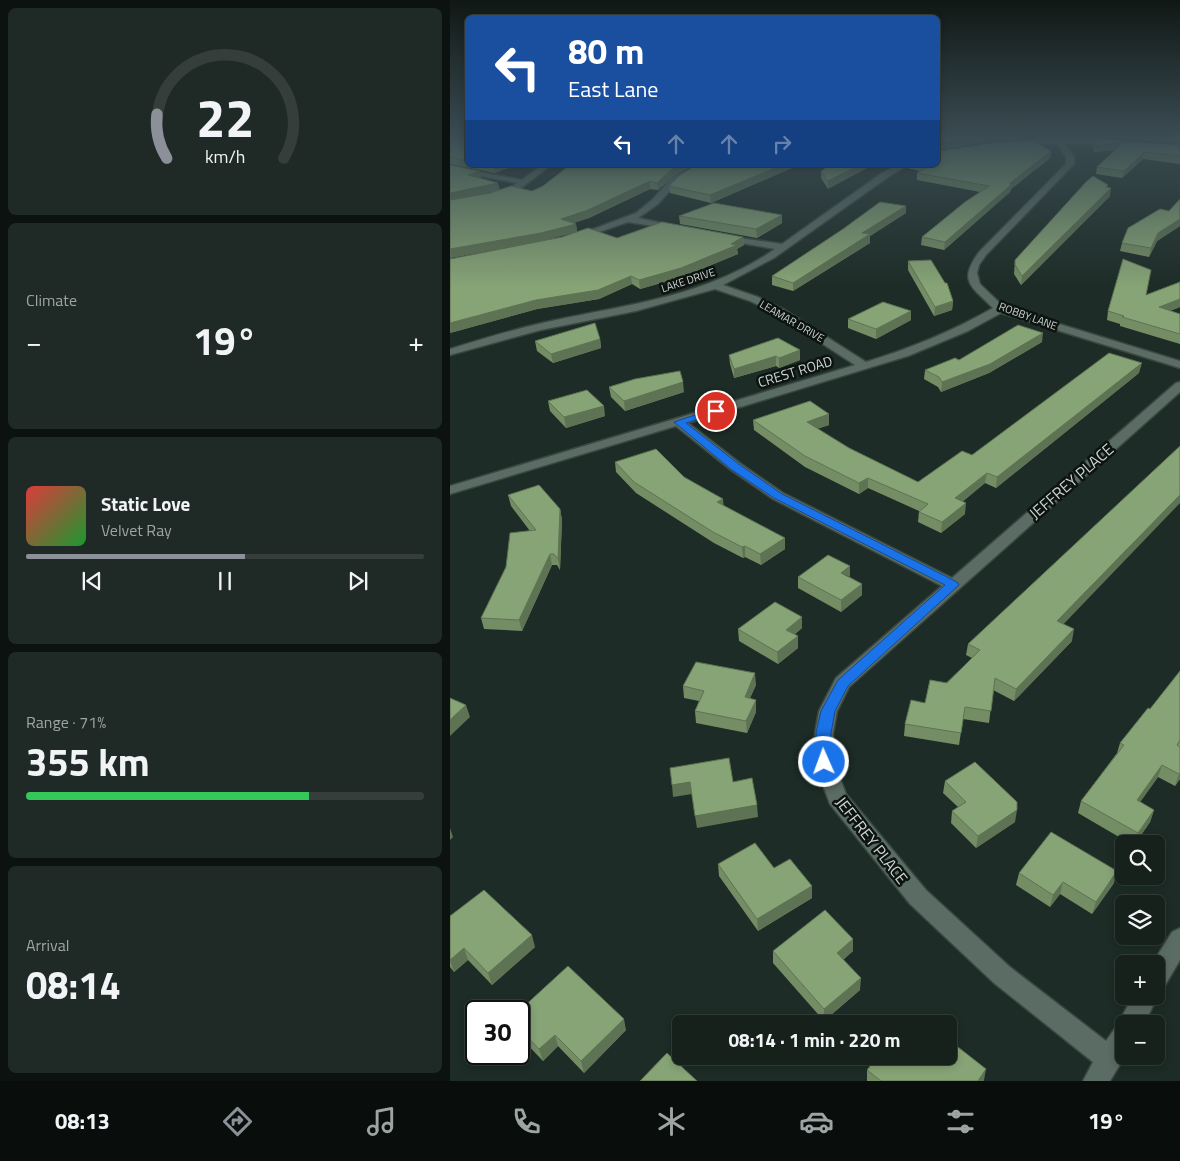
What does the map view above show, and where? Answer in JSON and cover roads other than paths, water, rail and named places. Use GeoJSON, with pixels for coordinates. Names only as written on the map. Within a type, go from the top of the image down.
{"type":"FeatureCollection","features":[{"type":"Feature","properties":{"kind":"street"},"geometry":{"type":"LineString","coordinates":[[491,197],[513,190],[517,186]]}},
{"type":"Feature","properties":{"kind":"street"},"geometry":{"type":"LineString","coordinates":[[563,240],[628,219],[647,210],[669,186]]}},
{"type":"Feature","properties":{"kind":"street","name":"LAKE DRIVE"},"geometry":{"type":"LineString","coordinates":[[450,352],[539,327],[636,308],[715,286],[750,268],[869,186]]}},
{"type":"Feature","properties":{"kind":"street","name":"ROBBY LANE"},"geometry":{"type":"LineString","coordinates":[[1048,186],[983,253],[974,265],[972,273],[975,285],[1000,308],[1180,366]]}},
{"type":"Feature","properties":{"kind":"street"},"geometry":{"type":"LineString","coordinates":[[628,219],[679,229]]}},
{"type":"Feature","properties":{"kind":"street"},"geometry":{"type":"LineString","coordinates":[[717,236],[782,247]]}},
{"type":"Feature","properties":{"kind":"street","name":"LEAMAR DRIVE"},"geometry":{"type":"LineString","coordinates":[[715,286],[754,299],[780,311],[865,366]]}},
{"type":"Feature","properties":{"kind":"street","name":"CREST ROAD"},"geometry":{"type":"LineString","coordinates":[[450,490],[904,354],[939,340],[1000,308]]}},
{"type":"Feature","properties":{"kind":"street","name":"JEFFREY PLACE"},"geometry":{"type":"LineString","coordinates":[[1109,1059],[1002,975],[918,897],[837,798],[824,762],[824,733],[828,711],[842,683],[1180,386]]}},
{"type":"Feature","properties":{"kind":"street"},"geometry":{"type":"LineString","coordinates":[[679,422],[736,467],[778,496],[953,585]]}},
{"type":"Feature","properties":{"kind":"street"},"geometry":{"type":"LineString","coordinates":[[1165,964],[1180,939]]}},
{"type":"Feature","properties":{"kind":"street"},"geometry":{"type":"LineString","coordinates":[[1096,1081],[1115,1049]]}}]}
